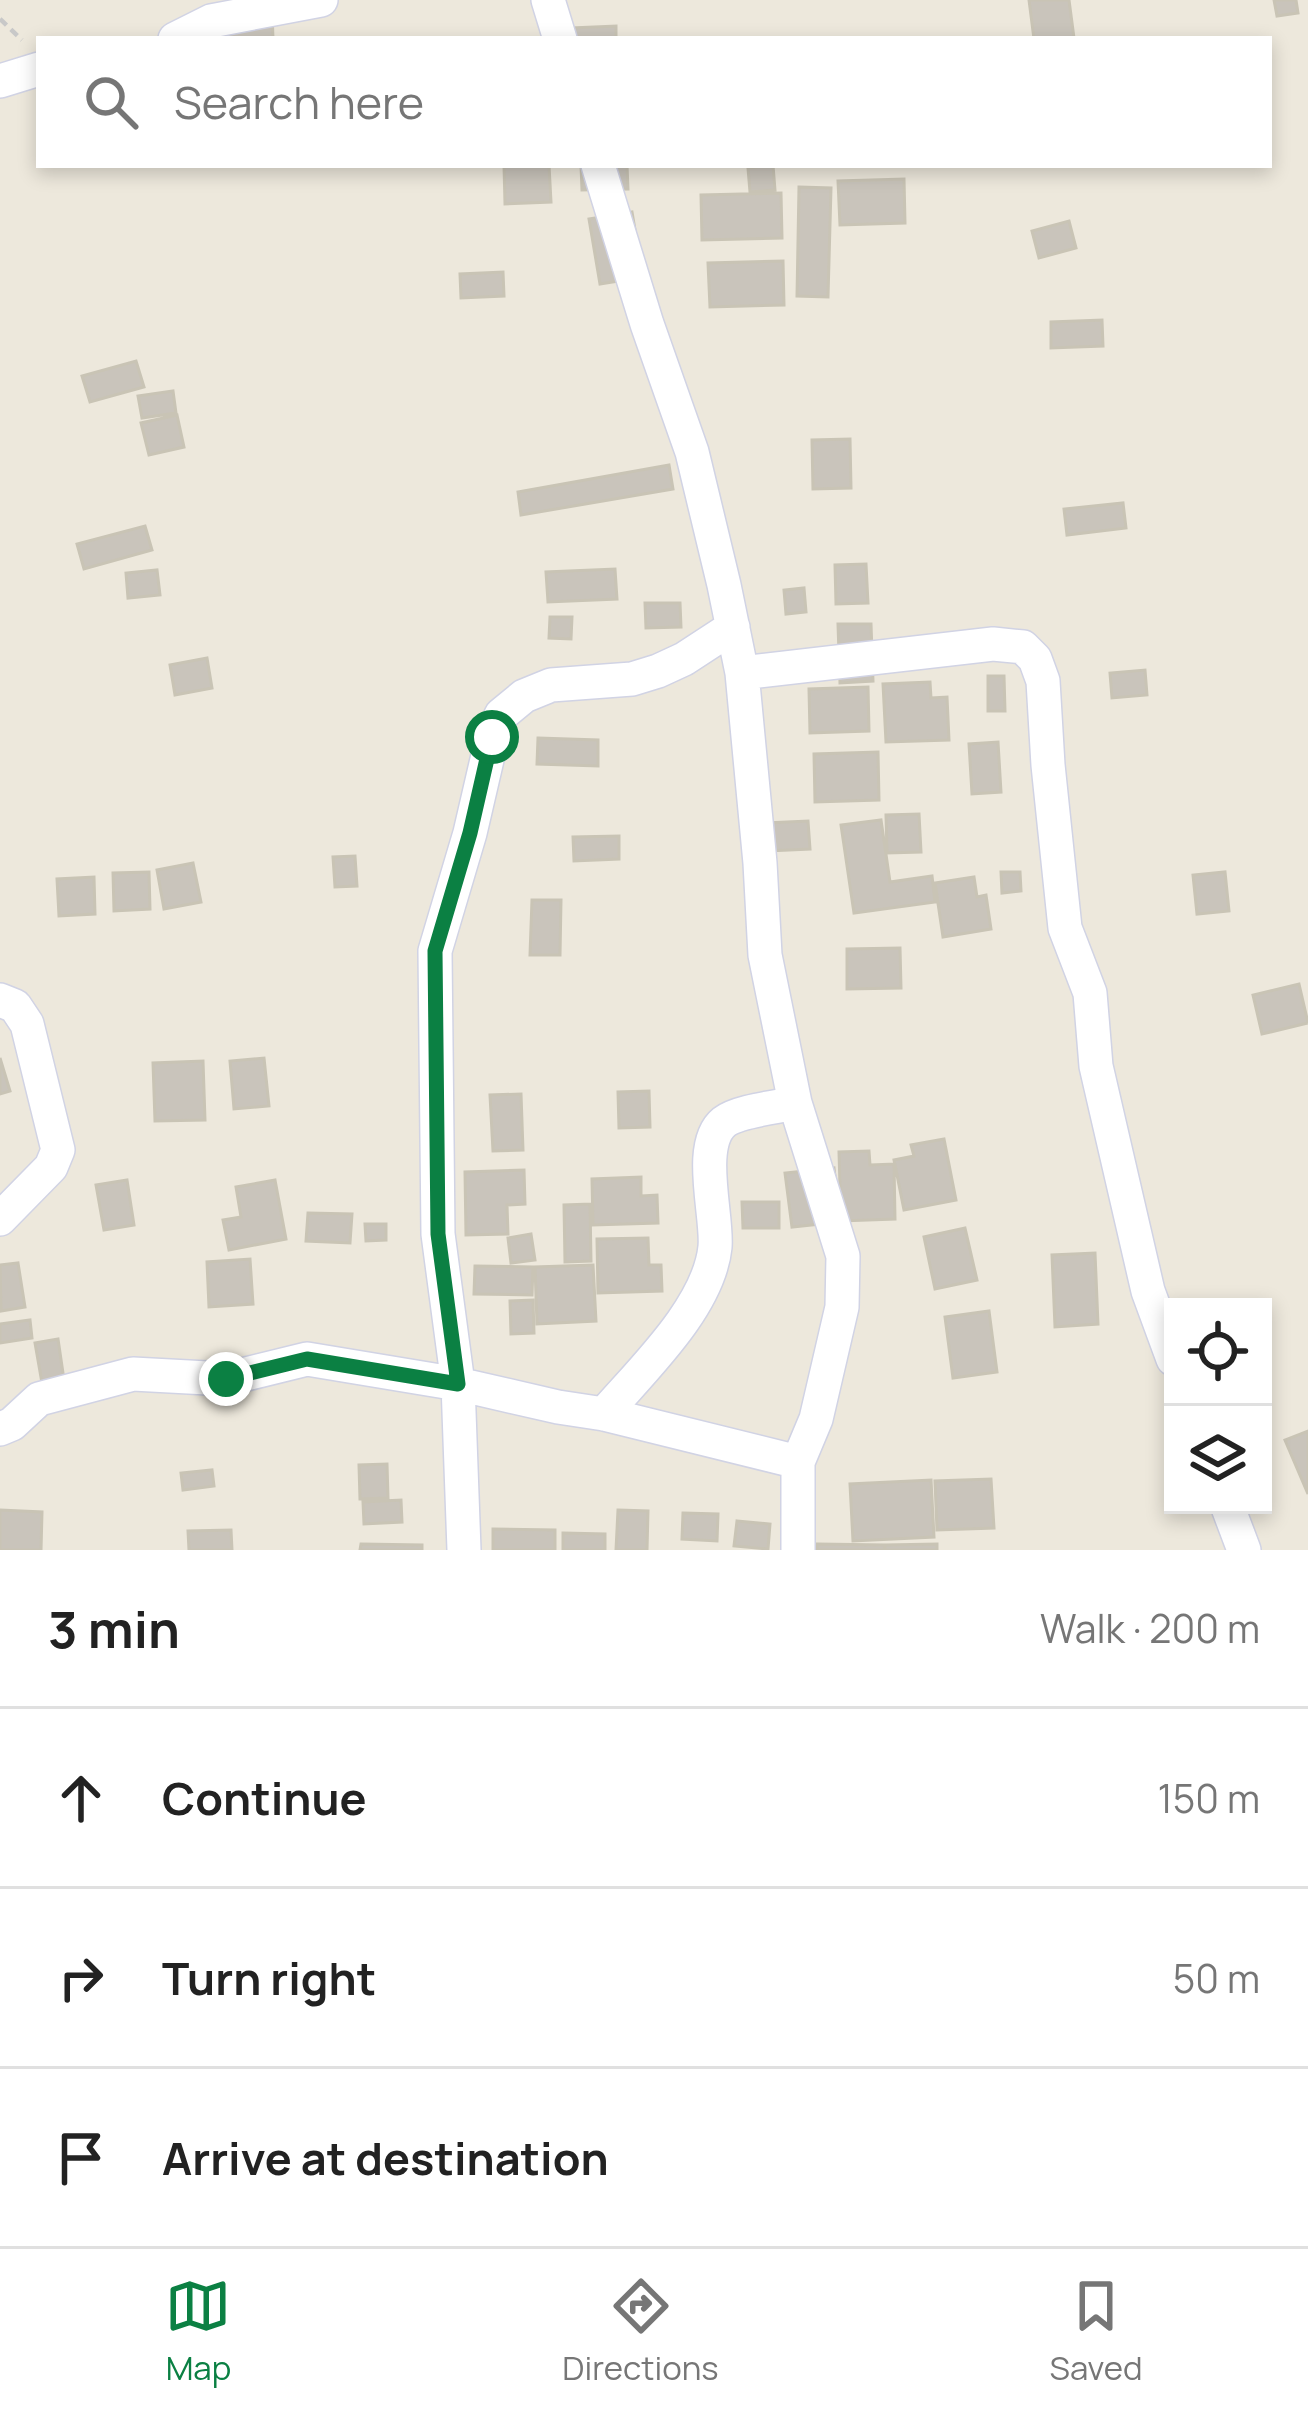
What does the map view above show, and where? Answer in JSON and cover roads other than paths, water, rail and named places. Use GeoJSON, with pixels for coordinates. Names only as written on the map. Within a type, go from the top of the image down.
{"type":"FeatureCollection","features":[{"type":"Feature","properties":{"kind":"street"},"geometry":{"type":"LineString","coordinates":[[181,36],[211,21],[321,0]]}},
{"type":"Feature","properties":{"kind":"street"},"geometry":{"type":"LineString","coordinates":[[548,0],[559,36]]}},
{"type":"Feature","properties":{"kind":"street"},"geometry":{"type":"LineString","coordinates":[[0,81],[33,57]]}},
{"type":"Feature","properties":{"kind":"street"},"geometry":{"type":"LineString","coordinates":[[599,168],[692,452],[733,627],[742,673],[765,956],[795,1103],[843,1256],[842,1307],[817,1419],[798,1462],[798,1550]]}},
{"type":"Feature","properties":{"kind":"street"},"geometry":{"type":"LineString","coordinates":[[464,1550],[458,1384],[438,1234],[435,951],[492,737],[501,715],[524,696],[551,685],[632,679],[658,671],[733,627]]}},
{"type":"Feature","properties":{"kind":"street"},"geometry":{"type":"LineString","coordinates":[[742,673],[993,644],[1023,647],[1036,659],[1043,681],[1065,928],[1090,993],[1096,1066],[1148,1291],[1164,1335]]}},
{"type":"Feature","properties":{"kind":"street"},"geometry":{"type":"LineString","coordinates":[[0,1000],[15,1006],[28,1024],[58,1150],[51,1167],[0,1219]]}},
{"type":"Feature","properties":{"kind":"street"},"geometry":{"type":"LineString","coordinates":[[604,1414],[682,1324],[702,1288],[715,1249],[710,1161],[716,1134],[725,1121],[795,1103]]}},
{"type":"Feature","properties":{"kind":"street"},"geometry":{"type":"LineString","coordinates":[[0,1429],[39,1399],[133,1374],[226,1379],[307,1359],[604,1414],[798,1462]]}},
{"type":"Feature","properties":{"kind":"street"},"geometry":{"type":"LineString","coordinates":[[1230,1514],[1244,1550]]}}]}
